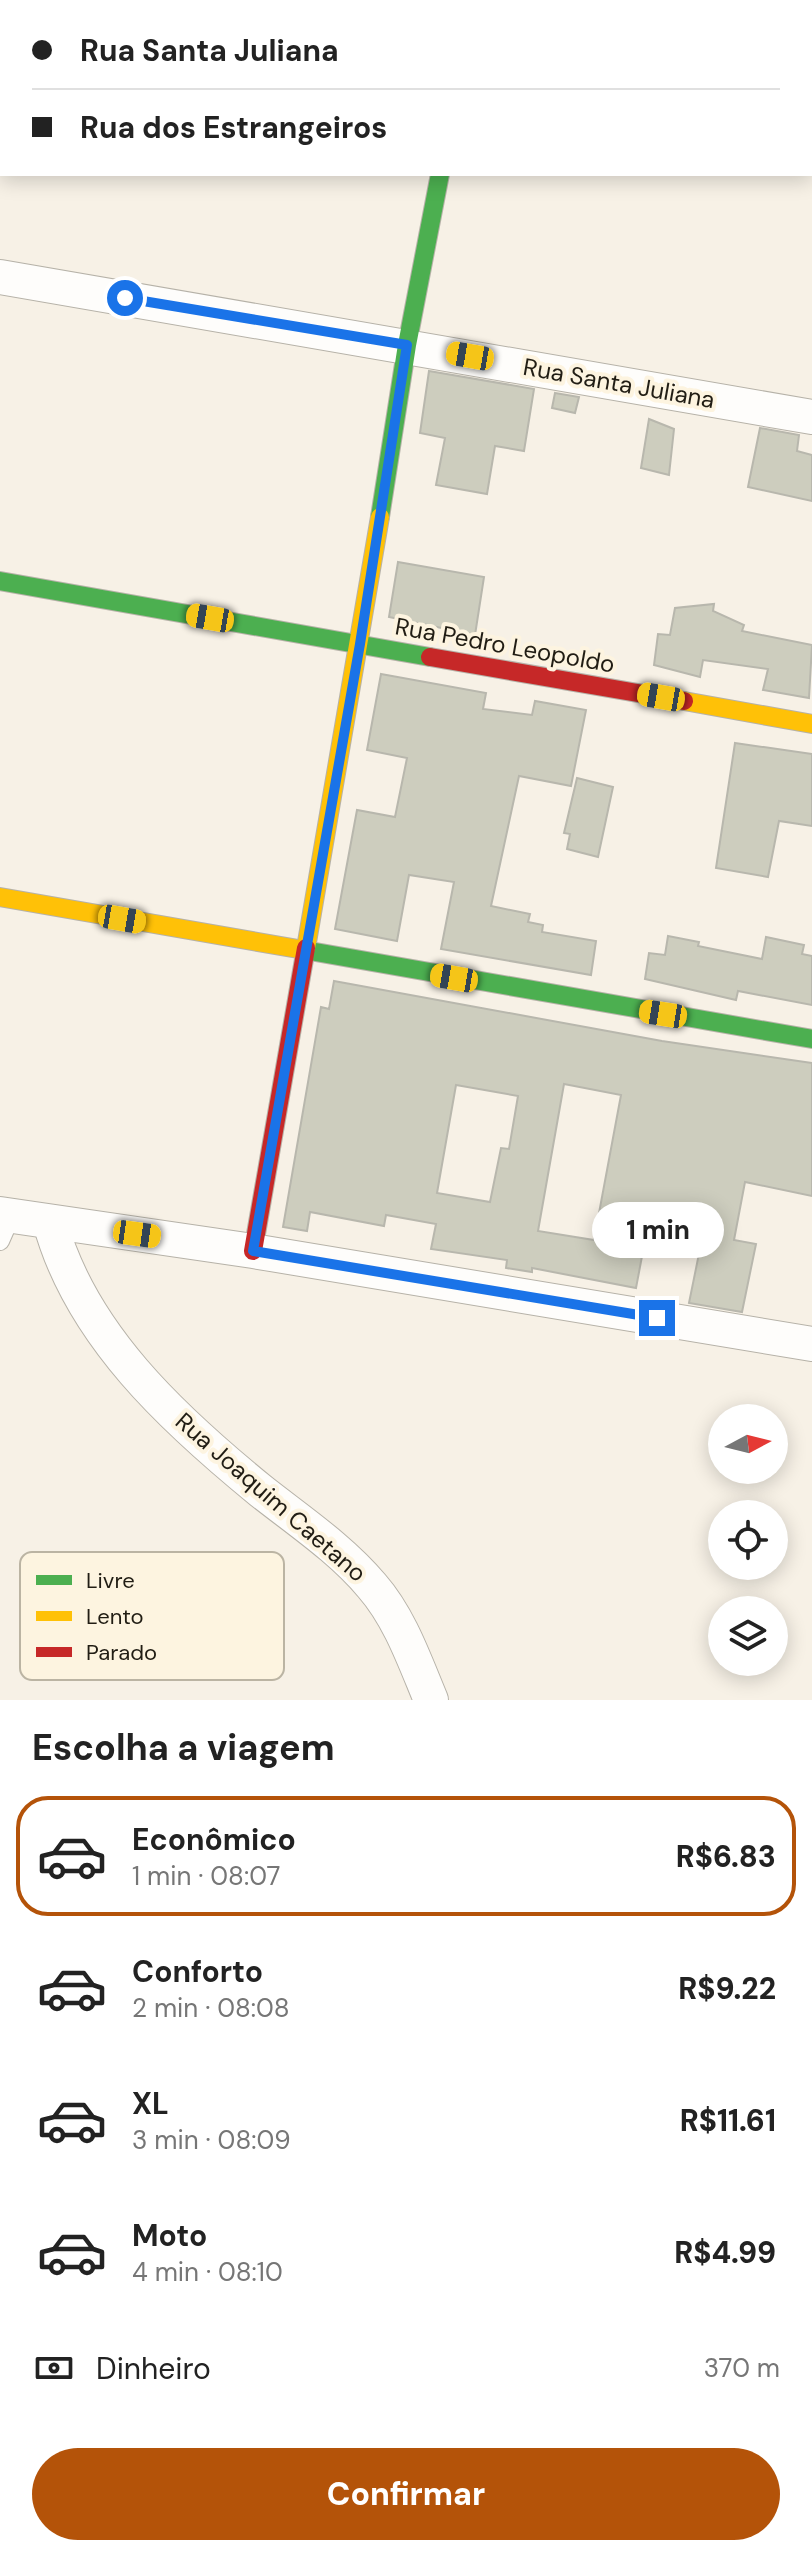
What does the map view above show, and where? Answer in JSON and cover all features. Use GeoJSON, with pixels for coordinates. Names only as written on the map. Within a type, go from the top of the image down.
{"type":"FeatureCollection","features":[{"type":"Feature","properties":{"kind":"street"},"geometry":{"type":"LineString","coordinates":[[253,1251],[360,644],[407,345],[440,176]]}},
{"type":"Feature","properties":{"kind":"street","name":"Rua Santa Juliana"},"geometry":{"type":"LineString","coordinates":[[0,277],[812,417]]}},
{"type":"Feature","properties":{"kind":"street","name":"Rua Pedro Leopoldo"},"geometry":{"type":"LineString","coordinates":[[0,581],[812,724]]}},
{"type":"Feature","properties":{"kind":"street"},"geometry":{"type":"LineString","coordinates":[[0,897],[812,1039]]}},
{"type":"Feature","properties":{"kind":"street"},"geometry":{"type":"LineString","coordinates":[[4,1224],[50,1222],[253,1251],[812,1344]]}},
{"type":"Feature","properties":{"kind":"street","name":"Rua Joaquim Caetano"},"geometry":{"type":"LineString","coordinates":[[50,1222],[59,1257],[70,1279],[114,1349],[221,1458],[351,1563],[375,1589],[396,1623],[431,1700]]}},
{"type":"Feature","properties":{"kind":"building"},"geometry":{"type":"Polygon","coordinates":[[[429,371],[534,389],[524,451],[495,446],[487,494],[436,485],[445,438],[420,433],[429,371]]]}},
{"type":"Feature","properties":{"kind":"building"},"geometry":{"type":"Polygon","coordinates":[[[555,393],[579,397],[575,413],[552,408],[555,393]]]}},
{"type":"Feature","properties":{"kind":"building"},"geometry":{"type":"Polygon","coordinates":[[[649,419],[674,429],[669,475],[641,468],[649,419]]]}},
{"type":"Feature","properties":{"kind":"building"},"geometry":{"type":"Polygon","coordinates":[[[760,428],[799,435],[797,451],[812,455],[812,501],[748,487],[760,428]]]}},
{"type":"Feature","properties":{"kind":"building"},"geometry":{"type":"Polygon","coordinates":[[[398,562],[484,577],[475,635],[389,617],[398,562]]]}},
{"type":"Feature","properties":{"kind":"building"},"geometry":{"type":"Polygon","coordinates":[[[714,604],[713,611],[744,625],[742,631],[812,645],[809,698],[763,690],[768,669],[703,660],[700,677],[654,665],[658,634],[670,635],[675,608],[714,604]]]}},
{"type":"Feature","properties":{"kind":"building"},"geometry":{"type":"Polygon","coordinates":[[[381,674],[486,693],[483,709],[532,715],[535,701],[586,710],[571,786],[519,776],[491,906],[530,914],[528,922],[543,925],[542,932],[596,941],[591,975],[441,949],[454,882],[409,875],[397,941],[335,929],[357,810],[395,817],[407,758],[367,750],[381,674]]]}},
{"type":"Feature","properties":{"kind":"building"},"geometry":{"type":"Polygon","coordinates":[[[735,743],[812,754],[812,826],[779,821],[768,877],[716,868],[735,743]]]}},
{"type":"Feature","properties":{"kind":"building"},"geometry":{"type":"Polygon","coordinates":[[[577,778],[613,787],[598,857],[567,849],[570,834],[564,833],[577,778]]]}},
{"type":"Feature","properties":{"kind":"building"},"geometry":{"type":"Polygon","coordinates":[[[668,936],[699,942],[698,946],[762,959],[766,937],[804,945],[802,954],[812,956],[812,1005],[738,991],[736,1000],[645,979],[649,953],[665,955],[668,936]]]}},
{"type":"Feature","properties":{"kind":"building"},"geometry":{"type":"Polygon","coordinates":[[[334,981],[662,1041],[812,1063],[812,1196],[745,1182],[734,1240],[756,1244],[742,1312],[689,1303],[705,1224],[650,1214],[636,1288],[532,1268],[532,1272],[506,1268],[507,1260],[431,1249],[436,1224],[386,1215],[384,1226],[310,1212],[307,1231],[283,1227],[321,1007],[329,1009],[334,981]],[[564,1084],[538,1231],[594,1240],[621,1095],[564,1084]],[[456,1085],[437,1193],[490,1202],[501,1148],[509,1149],[518,1096],[456,1085]]]}},
{"type":"Feature","properties":{"kind":"traffic: fast"},"geometry":{"type":"LineString","coordinates":[[380,517],[407,345],[440,176]]}},
{"type":"Feature","properties":{"kind":"traffic: fast"},"geometry":{"type":"LineString","coordinates":[[0,581],[430,657]]}},
{"type":"Feature","properties":{"kind":"traffic: fast"},"geometry":{"type":"LineString","coordinates":[[304,950],[812,1039]]}},
{"type":"Feature","properties":{"kind":"traffic: slow"},"geometry":{"type":"LineString","coordinates":[[306,948],[380,517]]}},
{"type":"Feature","properties":{"kind":"traffic: slow"},"geometry":{"type":"LineString","coordinates":[[684,701],[812,724]]}},
{"type":"Feature","properties":{"kind":"traffic: slow"},"geometry":{"type":"LineString","coordinates":[[0,897],[304,950]]}},
{"type":"Feature","properties":{"kind":"traffic: jam"},"geometry":{"type":"LineString","coordinates":[[430,657],[684,701]]}},
{"type":"Feature","properties":{"kind":"traffic: jam"},"geometry":{"type":"LineString","coordinates":[[253,1251],[306,948]]}},
{"type":"Feature","properties":{"kind":"route"},"geometry":{"type":"LineString","coordinates":[[125,298],[407,345],[360,644],[253,1251],[657,1318]]}}]}
